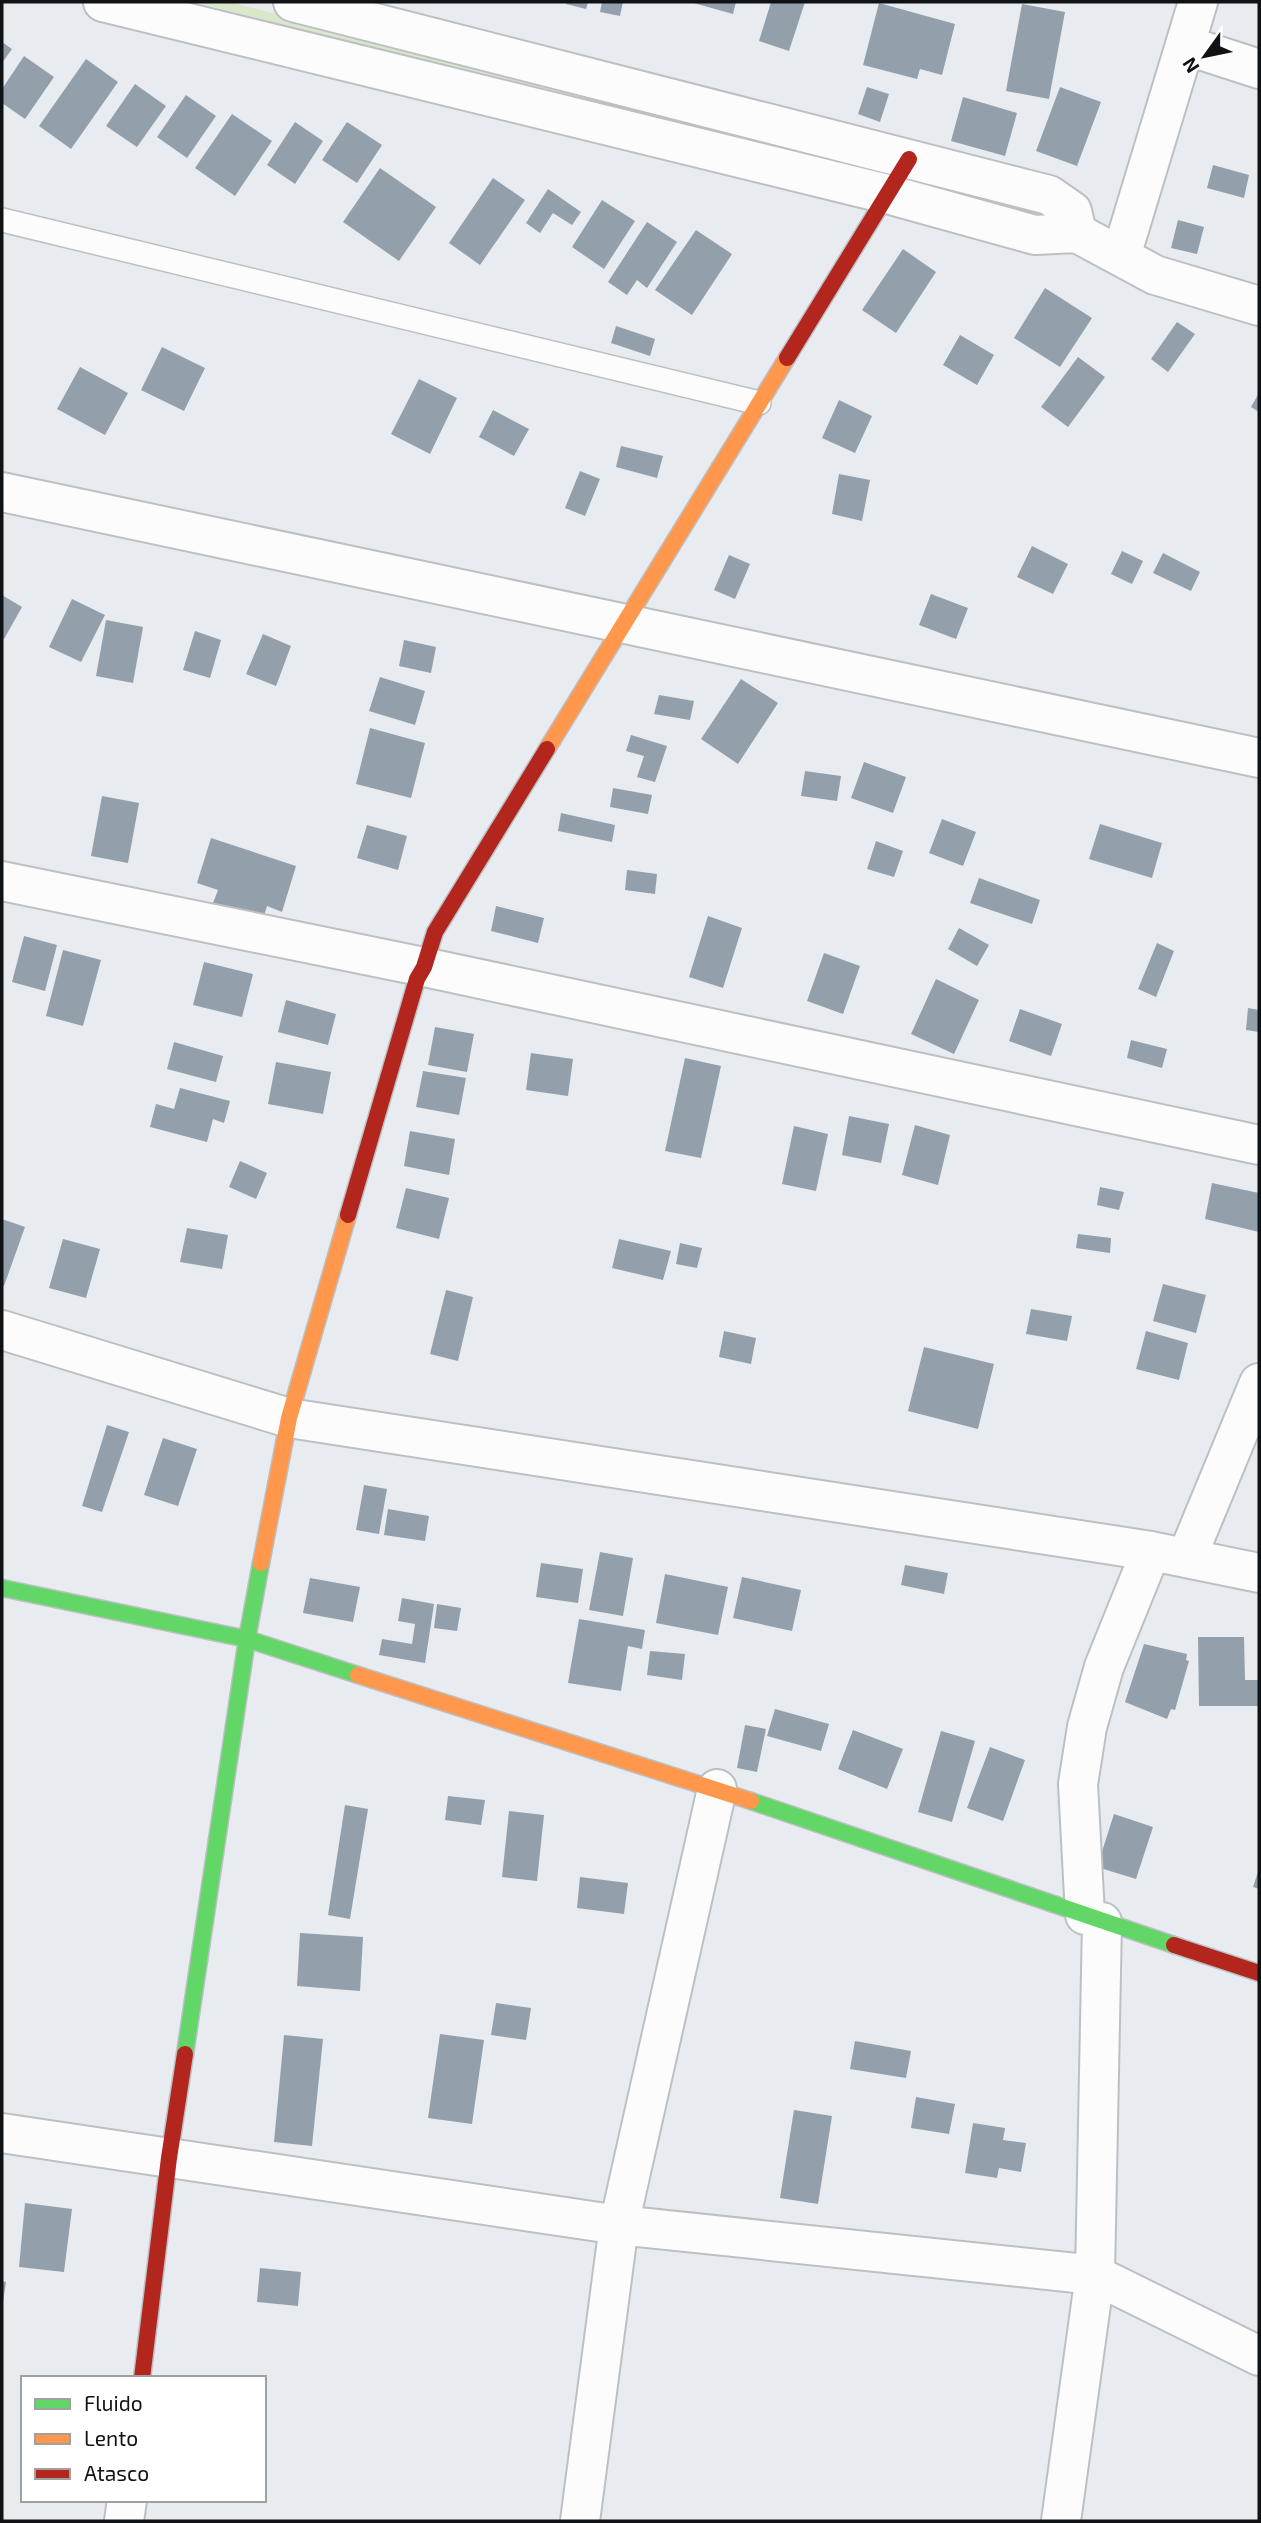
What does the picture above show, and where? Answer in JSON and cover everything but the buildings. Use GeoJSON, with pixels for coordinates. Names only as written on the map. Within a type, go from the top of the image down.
{"type":"FeatureCollection","features":[{"type":"Feature","properties":{"kind":"street"},"geometry":{"type":"LineString","coordinates":[[103,2],[887,194],[1035,235],[1077,233],[1155,275],[1259,306]]}},
{"type":"Feature","properties":{"kind":"street"},"geometry":{"type":"LineString","coordinates":[[293,2],[1049,195],[1072,211],[1077,233]]}},
{"type":"Feature","properties":{"kind":"street"},"geometry":{"type":"LineString","coordinates":[[1121,256],[1198,2]]}},
{"type":"Feature","properties":{"kind":"street"},"geometry":{"type":"LineString","coordinates":[[1185,45],[1259,69]]}},
{"type":"Feature","properties":{"kind":"street"},"geometry":{"type":"LineString","coordinates":[[142,2376],[169,2158],[247,1639],[289,1418],[417,979],[424,967],[435,932],[909,159]]}},
{"type":"Feature","properties":{"kind":"street"},"geometry":{"type":"LineString","coordinates":[[2,492],[1259,758]]}},
{"type":"Feature","properties":{"kind":"street"},"geometry":{"type":"LineString","coordinates":[[2,881],[424,967],[1259,1145]]}},
{"type":"Feature","properties":{"kind":"street"},"geometry":{"type":"LineString","coordinates":[[2,1330],[289,1418],[1169,1554],[1259,1573]]}},
{"type":"Feature","properties":{"kind":"street"},"geometry":{"type":"LineString","coordinates":[[1061,2521],[1095,2275],[1093,1919],[1078,1784],[1087,1727],[1104,1667],[1169,1554],[1259,1383]]}},
{"type":"Feature","properties":{"kind":"street"},"geometry":{"type":"LineString","coordinates":[[2,1588],[247,1639],[717,1789],[1093,1919],[1259,1973]]}},
{"type":"Feature","properties":{"kind":"street"},"geometry":{"type":"LineString","coordinates":[[580,2521],[619,2225],[717,1789]]}},
{"type":"Feature","properties":{"kind":"street"},"geometry":{"type":"LineString","coordinates":[[2,2133],[619,2225],[1095,2275],[1259,2356]]}},
{"type":"Feature","properties":{"kind":"street"},"geometry":{"type":"LineString","coordinates":[[124,2521],[127,2502]]}},
{"type":"Feature","properties":{"kind":"lane"},"geometry":{"type":"LineString","coordinates":[[2,219],[759,403]]}},
{"type":"Feature","properties":{"kind":"green space"},"geometry":{"type":"Polygon","coordinates":[[[195,2],[230,2],[864,164],[866,170],[863,172],[195,2]]]}},
{"type":"Feature","properties":{"kind":"green space"},"geometry":{"type":"Polygon","coordinates":[[[927,182],[1051,211],[1051,220],[926,186],[927,182]]]}},
{"type":"Feature","properties":{"kind":"traffic: fast"},"geometry":{"type":"LineString","coordinates":[[185,2054],[247,1639],[261,1563]]}},
{"type":"Feature","properties":{"kind":"traffic: fast"},"geometry":{"type":"LineString","coordinates":[[2,1588],[247,1639],[358,1675]]}},
{"type":"Feature","properties":{"kind":"traffic: fast"},"geometry":{"type":"LineString","coordinates":[[751,1801],[1174,1945]]}},
{"type":"Feature","properties":{"kind":"traffic: slow"},"geometry":{"type":"LineString","coordinates":[[547,749],[787,358]]}},
{"type":"Feature","properties":{"kind":"traffic: slow"},"geometry":{"type":"LineString","coordinates":[[261,1563],[289,1418],[348,1215]]}},
{"type":"Feature","properties":{"kind":"traffic: slow"},"geometry":{"type":"LineString","coordinates":[[358,1675],[751,1801]]}},
{"type":"Feature","properties":{"kind":"traffic: jam"},"geometry":{"type":"LineString","coordinates":[[787,358],[909,159]]}},
{"type":"Feature","properties":{"kind":"traffic: jam"},"geometry":{"type":"LineString","coordinates":[[348,1215],[417,979],[424,967],[435,932],[547,749]]}},
{"type":"Feature","properties":{"kind":"traffic: jam"},"geometry":{"type":"LineString","coordinates":[[1174,1945],[1259,1973]]}},
{"type":"Feature","properties":{"kind":"traffic: jam"},"geometry":{"type":"LineString","coordinates":[[142,2376],[169,2158],[185,2054]]}}]}
